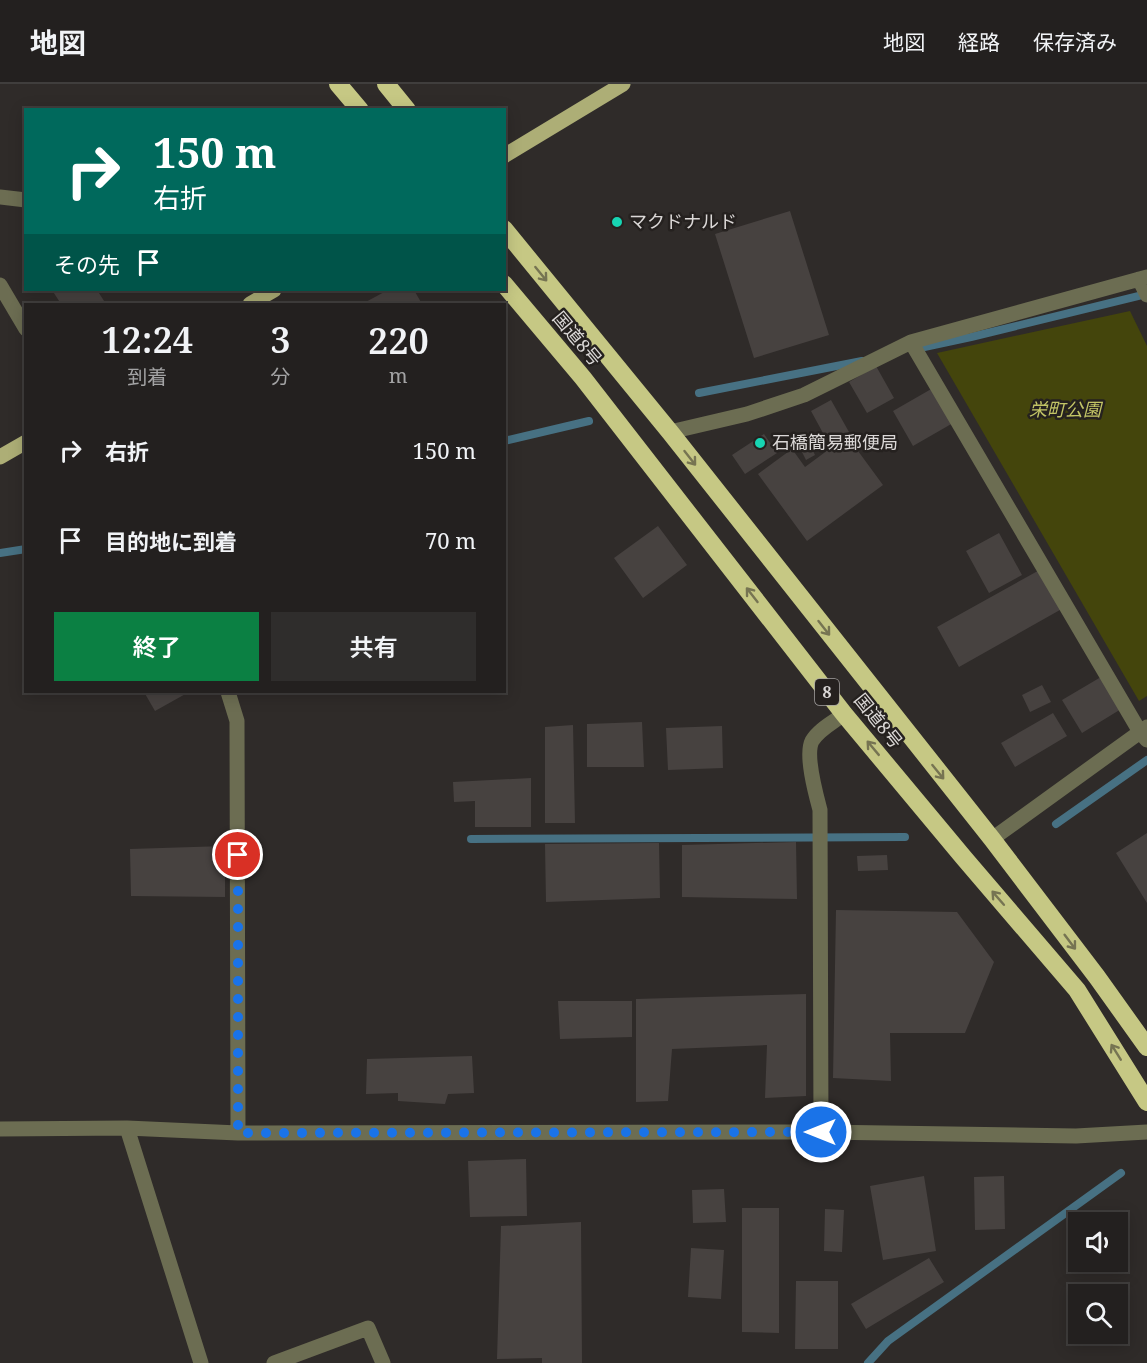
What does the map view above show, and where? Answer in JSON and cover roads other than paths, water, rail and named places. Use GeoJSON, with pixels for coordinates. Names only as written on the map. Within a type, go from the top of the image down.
{"type":"FeatureCollection","features":[{"type":"Feature","properties":{"kind":"highway"},"geometry":{"type":"LineString","coordinates":[[338,84],[358,108]]}},
{"type":"Feature","properties":{"kind":"highway"},"geometry":{"type":"LineString","coordinates":[[386,84],[406,108]]}},
{"type":"Feature","properties":{"kind":"highway","name":"国道8号"},"geometry":{"type":"LineString","coordinates":[[506,231],[670,432],[992,839],[1147,1047]]}},
{"type":"Feature","properties":{"kind":"highway","name":"国道8号"},"geometry":{"type":"LineString","coordinates":[[506,286],[583,378],[844,714],[1077,990],[1147,1102]]}},
{"type":"Feature","properties":{"kind":"main road"},"geometry":{"type":"LineString","coordinates":[[506,155],[623,84]]}},
{"type":"Feature","properties":{"kind":"main road"},"geometry":{"type":"LineString","coordinates":[[252,303],[272,291]]}},
{"type":"Feature","properties":{"kind":"main road"},"geometry":{"type":"LineString","coordinates":[[0,457],[24,443]]}},
{"type":"Feature","properties":{"kind":"street"},"geometry":{"type":"LineString","coordinates":[[0,197],[24,200]]}},
{"type":"Feature","properties":{"kind":"street"},"geometry":{"type":"LineString","coordinates":[[670,432],[747,414],[804,395],[911,342],[1143,278],[1147,295]]}},
{"type":"Feature","properties":{"kind":"street"},"geometry":{"type":"LineString","coordinates":[[0,285],[24,326]]}},
{"type":"Feature","properties":{"kind":"street"},"geometry":{"type":"LineString","coordinates":[[911,342],[1145,733],[992,839]]}},
{"type":"Feature","properties":{"kind":"street"},"geometry":{"type":"LineString","coordinates":[[228,693],[237,721],[238,1133]]}},
{"type":"Feature","properties":{"kind":"street"},"geometry":{"type":"LineString","coordinates":[[821,1132],[820,810],[810,756],[812,742],[816,736],[844,714]]}},
{"type":"Feature","properties":{"kind":"street"},"geometry":{"type":"LineString","coordinates":[[127,1128],[201,1363]]}},
{"type":"Feature","properties":{"kind":"street"},"geometry":{"type":"LineString","coordinates":[[0,1129],[127,1128],[238,1133],[821,1132],[1076,1136],[1147,1132]]}},
{"type":"Feature","properties":{"kind":"street"},"geometry":{"type":"LineString","coordinates":[[274,1363],[368,1328],[383,1363]]}},
{"type":"Feature","properties":{"kind":"waterway"},"geometry":{"type":"LineString","coordinates":[[915,349],[1147,294]]}},
{"type":"Feature","properties":{"kind":"waterway"},"geometry":{"type":"LineString","coordinates":[[699,393],[862,361]]}},
{"type":"Feature","properties":{"kind":"waterway"},"geometry":{"type":"LineString","coordinates":[[506,441],[589,421]]}},
{"type":"Feature","properties":{"kind":"waterway"},"geometry":{"type":"LineString","coordinates":[[0,553],[24,549]]}},
{"type":"Feature","properties":{"kind":"waterway"},"geometry":{"type":"LineString","coordinates":[[1056,824],[1147,760]]}},
{"type":"Feature","properties":{"kind":"waterway"},"geometry":{"type":"LineString","coordinates":[[471,839],[905,837]]}},
{"type":"Feature","properties":{"kind":"waterway"},"geometry":{"type":"LineString","coordinates":[[868,1363],[888,1341],[1121,1173]]}},
{"type":"Feature","properties":{"kind":"place","name":"マクドナルド"},"geometry":{"type":"Point","coordinates":[617,222]}},
{"type":"Feature","properties":{"kind":"place","name":"石橋簡易郵便局"},"geometry":{"type":"Point","coordinates":[760,443]}},
{"type":"Feature","properties":{"kind":"park label","name":"栄町公園"},"geometry":{"type":"Point","coordinates":[1065,410]}}]}
